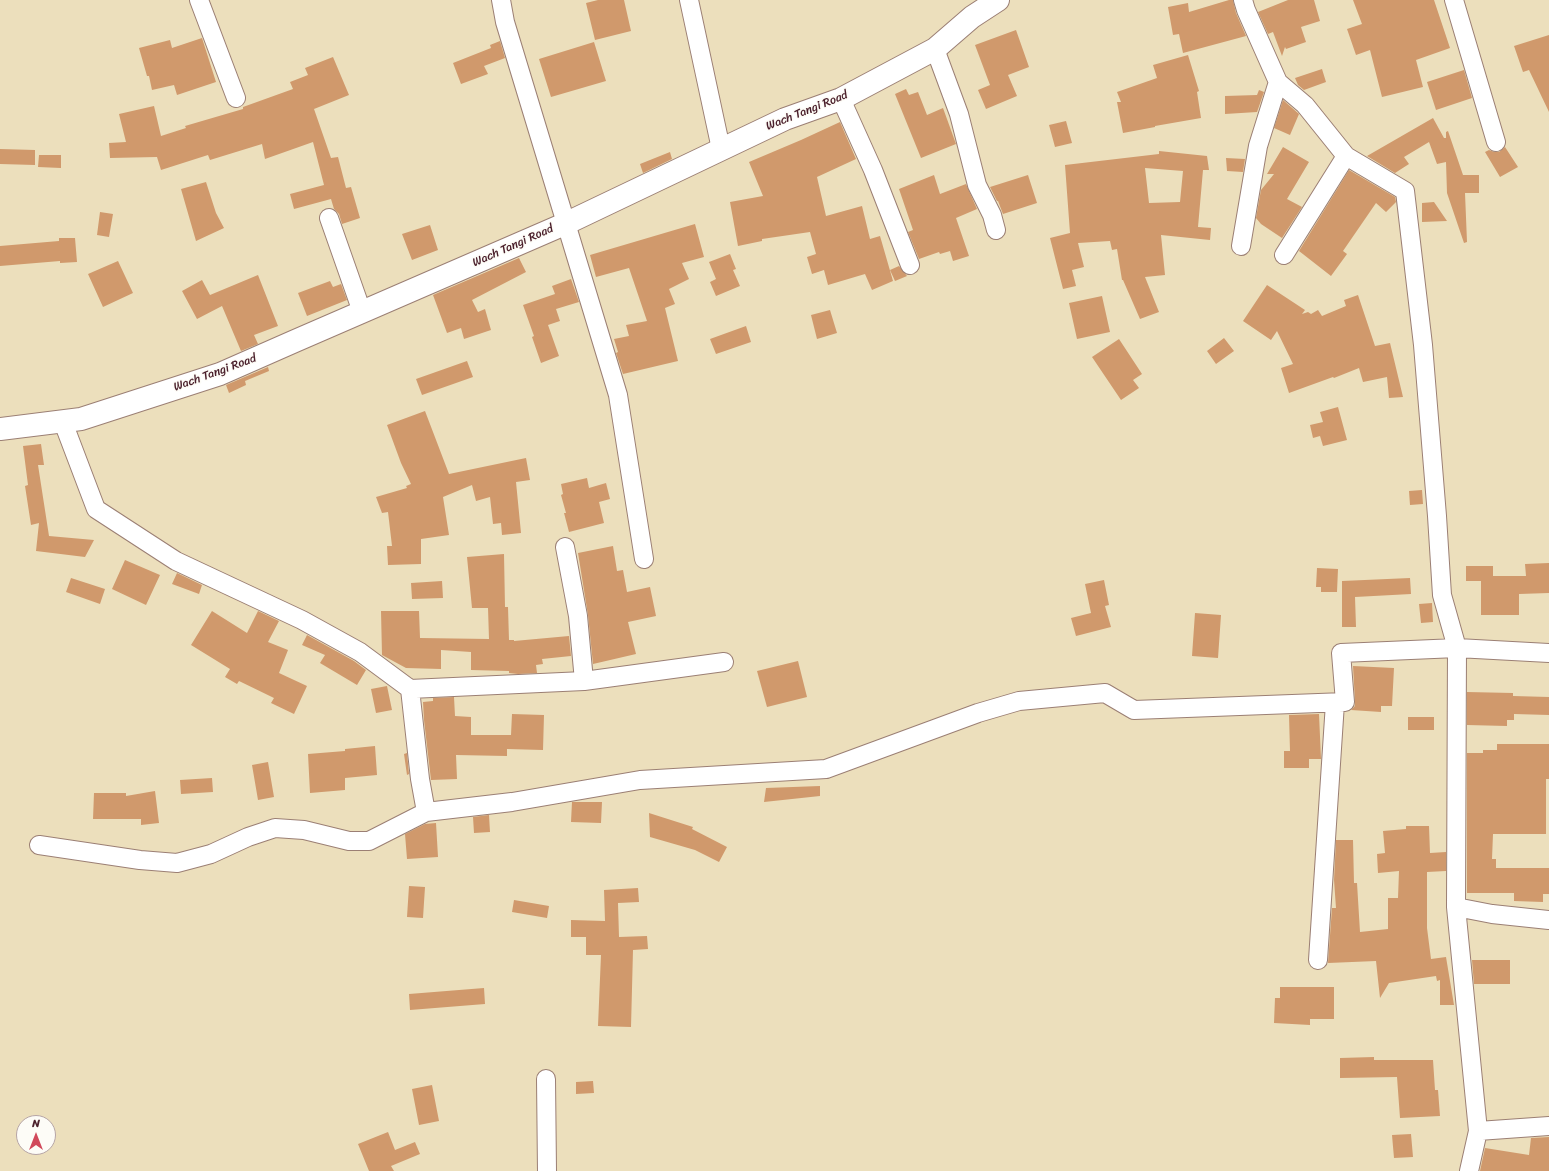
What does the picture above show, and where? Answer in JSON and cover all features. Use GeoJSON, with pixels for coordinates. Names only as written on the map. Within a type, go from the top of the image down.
{"type":"FeatureCollection","features":[{"type":"Feature","properties":{"kind":"main road","name":"Wach Tangi Road"},"geometry":{"type":"LineString","coordinates":[[0,430],[81,419],[220,374],[567,223],[786,119],[841,99],[935,49],[972,17],[998,0]]}},
{"type":"Feature","properties":{"kind":"street"},"geometry":{"type":"LineString","coordinates":[[199,0],[236,98]]}},
{"type":"Feature","properties":{"kind":"street"},"geometry":{"type":"LineString","coordinates":[[502,0],[505,22],[618,395],[644,559]]}},
{"type":"Feature","properties":{"kind":"street"},"geometry":{"type":"LineString","coordinates":[[689,0],[721,149]]}},
{"type":"Feature","properties":{"kind":"street"},"geometry":{"type":"LineString","coordinates":[[1243,0],[1278,82],[1305,105],[1346,156],[1405,191],[1423,345],[1442,595],[1457,648],[1456,907],[1478,1131],[1469,1171]]}},
{"type":"Feature","properties":{"kind":"street"},"geometry":{"type":"LineString","coordinates":[[1454,0],[1496,142]]}},
{"type":"Feature","properties":{"kind":"street"},"geometry":{"type":"LineString","coordinates":[[935,49],[959,114],[976,185],[992,214],[996,230]]}},
{"type":"Feature","properties":{"kind":"street"},"geometry":{"type":"LineString","coordinates":[[1241,246],[1258,146],[1278,82]]}},
{"type":"Feature","properties":{"kind":"street"},"geometry":{"type":"LineString","coordinates":[[841,99],[873,170],[910,265]]}},
{"type":"Feature","properties":{"kind":"street"},"geometry":{"type":"LineString","coordinates":[[1284,255],[1346,156]]}},
{"type":"Feature","properties":{"kind":"street"},"geometry":{"type":"LineString","coordinates":[[329,218],[362,312]]}},
{"type":"Feature","properties":{"kind":"street"},"geometry":{"type":"LineString","coordinates":[[64,422],[96,509],[176,561],[302,620],[360,652],[410,689],[584,681],[724,662]]}},
{"type":"Feature","properties":{"kind":"street"},"geometry":{"type":"LineString","coordinates":[[565,547],[578,616],[584,681]]}},
{"type":"Feature","properties":{"kind":"street"},"geometry":{"type":"LineString","coordinates":[[39,845],[140,860],[177,863],[212,854],[248,837],[276,828],[304,830],[350,841],[369,841],[426,812],[512,802],[640,780],[826,769],[978,713],[1019,701],[1105,693],[1134,710],[1334,703],[1345,702],[1341,653],[1457,648],[1549,653]]}},
{"type":"Feature","properties":{"kind":"street"},"geometry":{"type":"LineString","coordinates":[[410,689],[420,779],[426,812]]}},
{"type":"Feature","properties":{"kind":"street"},"geometry":{"type":"LineString","coordinates":[[1318,960],[1334,703]]}},
{"type":"Feature","properties":{"kind":"street"},"geometry":{"type":"LineString","coordinates":[[1456,907],[1492,914],[1549,920]]}},
{"type":"Feature","properties":{"kind":"street"},"geometry":{"type":"LineString","coordinates":[[546,1079],[547,1171]]}},
{"type":"Feature","properties":{"kind":"street"},"geometry":{"type":"LineString","coordinates":[[1478,1131],[1549,1126]]}},
{"type":"Feature","properties":{"kind":"building"},"geometry":{"type":"Polygon","coordinates":[[[598,0],[624,0],[631,31],[595,40],[586,3],[598,0]]]}},
{"type":"Feature","properties":{"kind":"building"},"geometry":{"type":"Polygon","coordinates":[[[1233,0],[1236,13],[1246,36],[1183,53],[1179,34],[1173,35],[1168,7],[1188,3],[1189,12],[1233,0]]]}},
{"type":"Feature","properties":{"kind":"building"},"geometry":{"type":"Polygon","coordinates":[[[1288,0],[1314,0],[1320,21],[1301,27],[1306,42],[1286,49],[1285,47],[1282,56],[1273,32],[1268,34],[1258,12],[1288,0]]]}},
{"type":"Feature","properties":{"kind":"building"},"geometry":{"type":"Polygon","coordinates":[[[1353,0],[1434,0],[1450,48],[1416,60],[1423,87],[1382,97],[1370,50],[1356,55],[1347,29],[1362,24],[1353,0]]]}},
{"type":"Feature","properties":{"kind":"building"},"geometry":{"type":"Polygon","coordinates":[[[1016,30],[1029,67],[1008,75],[1017,96],[986,109],[978,90],[990,85],[975,45],[1016,30]]]}},
{"type":"Feature","properties":{"kind":"building"},"geometry":{"type":"Polygon","coordinates":[[[1549,35],[1549,112],[1529,70],[1523,72],[1514,46],[1549,35]]]}},
{"type":"Feature","properties":{"kind":"building"},"geometry":{"type":"Polygon","coordinates":[[[202,38],[216,82],[177,95],[174,85],[152,90],[149,76],[147,76],[139,48],[170,40],[172,48],[202,38]]]}},
{"type":"Feature","properties":{"kind":"building"},"geometry":{"type":"Polygon","coordinates":[[[500,41],[505,58],[484,66],[488,74],[461,84],[453,63],[491,48],[490,45],[500,41]]]}},
{"type":"Feature","properties":{"kind":"building"},"geometry":{"type":"Polygon","coordinates":[[[594,42],[606,81],[551,97],[539,59],[594,42]]]}},
{"type":"Feature","properties":{"kind":"building"},"geometry":{"type":"Polygon","coordinates":[[[1188,55],[1199,91],[1197,92],[1201,118],[1123,133],[1117,102],[1121,102],[1117,92],[1157,78],[1153,65],[1188,55]]]}},
{"type":"Feature","properties":{"kind":"building"},"geometry":{"type":"Polygon","coordinates":[[[333,57],[349,95],[314,109],[331,158],[338,157],[346,188],[351,187],[360,218],[342,224],[339,214],[334,209],[331,199],[294,209],[290,194],[324,185],[313,142],[265,159],[262,144],[210,160],[208,155],[161,170],[157,157],[110,158],[109,143],[126,142],[119,114],[154,106],[161,136],[186,128],[185,126],[243,109],[243,107],[293,89],[290,82],[308,75],[305,68],[333,57]]]}},
{"type":"Feature","properties":{"kind":"building"},"geometry":{"type":"Polygon","coordinates":[[[1322,69],[1326,82],[1304,90],[1298,85],[1295,78],[1322,69]]]}},
{"type":"Feature","properties":{"kind":"building"},"geometry":{"type":"Polygon","coordinates":[[[1464,70],[1472,98],[1436,110],[1427,82],[1464,70]]]}},
{"type":"Feature","properties":{"kind":"building"},"geometry":{"type":"Polygon","coordinates":[[[906,89],[909,95],[918,92],[927,115],[943,108],[956,144],[921,158],[895,94],[906,89]]]}},
{"type":"Feature","properties":{"kind":"building"},"geometry":{"type":"Polygon","coordinates":[[[1259,90],[1264,92],[1257,112],[1225,114],[1225,96],[1257,95],[1259,90]]]}},
{"type":"Feature","properties":{"kind":"building"},"geometry":{"type":"Polygon","coordinates":[[[1283,100],[1299,114],[1290,135],[1274,128],[1283,100]]]}},
{"type":"Feature","properties":{"kind":"building"},"geometry":{"type":"Polygon","coordinates":[[[1433,118],[1444,138],[1446,138],[1446,132],[1448,131],[1463,175],[1479,175],[1479,193],[1465,193],[1467,242],[1464,243],[1447,193],[1446,162],[1437,164],[1429,142],[1404,157],[1409,164],[1395,173],[1367,156],[1433,118]]]}},
{"type":"Feature","properties":{"kind":"building"},"geometry":{"type":"Polygon","coordinates":[[[1066,121],[1072,143],[1055,147],[1049,125],[1066,121]]]}},
{"type":"Feature","properties":{"kind":"building"},"geometry":{"type":"Polygon","coordinates":[[[840,122],[856,159],[817,177],[826,216],[862,206],[870,239],[880,236],[893,281],[872,290],[865,274],[828,285],[824,270],[812,274],[807,257],[816,254],[810,232],[762,239],[762,241],[738,246],[730,202],[763,196],[749,162],[840,122]]]}},
{"type":"Feature","properties":{"kind":"building"},"geometry":{"type":"Polygon","coordinates":[[[1283,147],[1309,162],[1287,199],[1302,207],[1282,238],[1261,224],[1256,218],[1261,190],[1274,174],[1267,174],[1283,147]]]}},
{"type":"Feature","properties":{"kind":"building"},"geometry":{"type":"Polygon","coordinates":[[[1505,147],[1518,167],[1500,177],[1485,152],[1489,150],[1499,152],[1505,147]]]}},
{"type":"Feature","properties":{"kind":"building"},"geometry":{"type":"Polygon","coordinates":[[[0,149],[35,150],[35,165],[0,164],[0,149]]]}},
{"type":"Feature","properties":{"kind":"building"},"geometry":{"type":"Polygon","coordinates":[[[1159,151],[1207,156],[1209,170],[1203,170],[1198,227],[1211,228],[1210,240],[1161,235],[1165,275],[1145,277],[1159,312],[1140,319],[1122,280],[1117,249],[1112,250],[1110,241],[1078,243],[1084,267],[1072,270],[1076,286],[1063,289],[1050,238],[1070,233],[1065,165],[1159,154],[1159,151]],[[1145,168],[1149,203],[1180,202],[1183,171],[1145,168]]]}},
{"type":"Feature","properties":{"kind":"building"},"geometry":{"type":"Polygon","coordinates":[[[670,152],[672,159],[643,173],[640,164],[670,152]]]}},
{"type":"Feature","properties":{"kind":"building"},"geometry":{"type":"Polygon","coordinates":[[[39,155],[61,155],[61,168],[38,167],[39,155]]]}},
{"type":"Feature","properties":{"kind":"building"},"geometry":{"type":"Polygon","coordinates":[[[1226,158],[1245,159],[1243,172],[1227,171],[1226,158]]]}},
{"type":"Feature","properties":{"kind":"building"},"geometry":{"type":"Polygon","coordinates":[[[1349,170],[1395,197],[1396,202],[1386,212],[1376,203],[1343,251],[1347,254],[1331,276],[1299,251],[1349,170]]]}},
{"type":"Feature","properties":{"kind":"building"},"geometry":{"type":"Polygon","coordinates":[[[934,175],[940,194],[966,184],[977,209],[956,218],[969,256],[953,261],[950,251],[940,254],[939,252],[919,259],[908,232],[913,230],[899,189],[934,175]]]}},
{"type":"Feature","properties":{"kind":"building"},"geometry":{"type":"Polygon","coordinates":[[[1028,175],[1037,203],[1003,214],[990,187],[1028,175]]]}},
{"type":"Feature","properties":{"kind":"building"},"geometry":{"type":"Polygon","coordinates":[[[206,182],[216,213],[224,228],[196,241],[181,189],[206,182]]]}},
{"type":"Feature","properties":{"kind":"building"},"geometry":{"type":"Polygon","coordinates":[[[1434,202],[1447,221],[1422,222],[1422,203],[1434,202]]]}},
{"type":"Feature","properties":{"kind":"building"},"geometry":{"type":"Polygon","coordinates":[[[100,212],[113,214],[109,237],[97,235],[100,212]]]}},
{"type":"Feature","properties":{"kind":"building"},"geometry":{"type":"Polygon","coordinates":[[[695,224],[704,257],[682,263],[689,279],[669,289],[675,304],[665,308],[678,361],[623,374],[616,353],[618,352],[614,339],[629,336],[626,325],[647,321],[629,268],[596,277],[590,255],[695,224]]]}},
{"type":"Feature","properties":{"kind":"building"},"geometry":{"type":"Polygon","coordinates":[[[430,225],[438,250],[412,260],[402,234],[430,225]]]}},
{"type":"Feature","properties":{"kind":"building"},"geometry":{"type":"Polygon","coordinates":[[[59,238],[75,238],[77,262],[60,263],[60,261],[0,266],[0,246],[59,241],[59,238]]]}},
{"type":"Feature","properties":{"kind":"building"},"geometry":{"type":"Polygon","coordinates":[[[730,254],[736,269],[733,270],[740,286],[716,296],[710,282],[716,279],[709,262],[730,254]]]}},
{"type":"Feature","properties":{"kind":"building"},"geometry":{"type":"Polygon","coordinates":[[[519,258],[526,272],[472,300],[478,312],[485,309],[491,330],[464,339],[461,328],[447,333],[433,295],[519,258]]]}},
{"type":"Feature","properties":{"kind":"building"},"geometry":{"type":"Polygon","coordinates":[[[118,261],[133,293],[103,307],[88,274],[118,261]]]}},
{"type":"Feature","properties":{"kind":"building"},"geometry":{"type":"Polygon","coordinates":[[[899,266],[907,276],[895,281],[890,270],[899,266]]]}},
{"type":"Feature","properties":{"kind":"building"},"geometry":{"type":"Polygon","coordinates":[[[258,275],[278,326],[254,335],[258,344],[241,351],[222,306],[197,319],[182,291],[202,280],[210,295],[258,275]]]}},
{"type":"Feature","properties":{"kind":"building"},"geometry":{"type":"Polygon","coordinates":[[[571,279],[579,302],[556,309],[560,321],[548,325],[559,356],[541,363],[532,337],[534,336],[523,305],[555,294],[552,286],[571,279]]]}},
{"type":"Feature","properties":{"kind":"building"},"geometry":{"type":"Polygon","coordinates":[[[330,281],[333,287],[341,284],[347,300],[307,316],[298,293],[330,281]]]}},
{"type":"Feature","properties":{"kind":"building"},"geometry":{"type":"Polygon","coordinates":[[[1267,285],[1305,310],[1302,314],[1308,312],[1311,314],[1318,310],[1322,316],[1346,306],[1344,300],[1358,295],[1375,346],[1390,343],[1403,397],[1389,398],[1387,377],[1363,382],[1359,368],[1289,393],[1281,368],[1293,364],[1277,331],[1271,340],[1243,321],[1267,285]]]}},
{"type":"Feature","properties":{"kind":"building"},"geometry":{"type":"Polygon","coordinates":[[[1102,296],[1110,332],[1077,339],[1069,303],[1102,296]]]}},
{"type":"Feature","properties":{"kind":"building"},"geometry":{"type":"Polygon","coordinates":[[[830,310],[837,333],[817,339],[811,315],[830,310]]]}},
{"type":"Feature","properties":{"kind":"building"},"geometry":{"type":"Polygon","coordinates":[[[746,326],[751,342],[716,354],[710,339],[746,326]]]}},
{"type":"Feature","properties":{"kind":"building"},"geometry":{"type":"Polygon","coordinates":[[[1224,338],[1234,351],[1216,364],[1207,351],[1224,338]]]}},
{"type":"Feature","properties":{"kind":"building"},"geometry":{"type":"Polygon","coordinates":[[[1119,339],[1142,374],[1133,380],[1139,388],[1121,400],[1092,357],[1119,339]]]}},
{"type":"Feature","properties":{"kind":"building"},"geometry":{"type":"Polygon","coordinates":[[[467,361],[473,377],[422,395],[416,379],[467,361]]]}},
{"type":"Feature","properties":{"kind":"building"},"geometry":{"type":"Polygon","coordinates":[[[268,367],[269,371],[245,381],[246,385],[229,393],[226,385],[268,367]]]}},
{"type":"Feature","properties":{"kind":"building"},"geometry":{"type":"Polygon","coordinates":[[[1338,407],[1347,440],[1323,446],[1320,436],[1313,438],[1310,425],[1323,422],[1320,412],[1338,407]]]}},
{"type":"Feature","properties":{"kind":"building"},"geometry":{"type":"Polygon","coordinates":[[[425,411],[449,474],[526,458],[530,480],[516,482],[521,533],[502,535],[501,523],[493,524],[490,497],[476,501],[472,485],[443,497],[449,535],[421,539],[421,564],[388,565],[387,546],[392,546],[388,512],[382,513],[376,497],[407,488],[406,486],[411,484],[401,463],[387,425],[425,411]]]}},
{"type":"Feature","properties":{"kind":"building"},"geometry":{"type":"Polygon","coordinates":[[[41,444],[44,465],[38,465],[49,536],[94,540],[85,557],[36,551],[39,523],[31,525],[25,486],[28,485],[23,446],[41,444]]]}},
{"type":"Feature","properties":{"kind":"building"},"geometry":{"type":"Polygon","coordinates":[[[587,478],[589,488],[606,483],[610,499],[599,502],[604,523],[569,532],[561,495],[563,494],[561,484],[587,478]]]}},
{"type":"Feature","properties":{"kind":"building"},"geometry":{"type":"Polygon","coordinates":[[[1422,490],[1423,504],[1410,505],[1409,491],[1422,490]]]}},
{"type":"Feature","properties":{"kind":"building"},"geometry":{"type":"Polygon","coordinates":[[[613,546],[617,571],[623,570],[627,592],[650,587],[656,616],[628,622],[636,654],[593,664],[588,615],[578,553],[613,546]]]}},
{"type":"Feature","properties":{"kind":"building"},"geometry":{"type":"Polygon","coordinates":[[[504,554],[505,607],[508,607],[509,640],[514,641],[569,636],[571,656],[542,659],[543,664],[536,665],[537,673],[518,674],[509,673],[509,671],[471,670],[471,652],[441,650],[441,669],[406,668],[382,655],[381,611],[419,611],[420,638],[489,639],[488,608],[472,608],[467,557],[504,554]]]}},
{"type":"Feature","properties":{"kind":"building"},"geometry":{"type":"Polygon","coordinates":[[[125,560],[160,575],[146,605],[112,589],[125,560]]]}},
{"type":"Feature","properties":{"kind":"building"},"geometry":{"type":"Polygon","coordinates":[[[1549,563],[1549,593],[1519,594],[1519,615],[1481,615],[1481,581],[1466,581],[1466,566],[1493,566],[1493,576],[1526,576],[1525,564],[1549,563]]]}},
{"type":"Feature","properties":{"kind":"building"},"geometry":{"type":"Polygon","coordinates":[[[1317,568],[1338,569],[1337,592],[1321,592],[1321,587],[1316,587],[1317,568]]]}},
{"type":"Feature","properties":{"kind":"building"},"geometry":{"type":"Polygon","coordinates":[[[177,573],[202,585],[199,594],[172,584],[177,573]]]}},
{"type":"Feature","properties":{"kind":"building"},"geometry":{"type":"Polygon","coordinates":[[[71,578],[105,589],[100,604],[66,592],[71,578]]]}},
{"type":"Feature","properties":{"kind":"building"},"geometry":{"type":"Polygon","coordinates":[[[1410,578],[1411,594],[1355,597],[1356,627],[1342,627],[1342,581],[1410,578]]]}},
{"type":"Feature","properties":{"kind":"building"},"geometry":{"type":"Polygon","coordinates":[[[1104,580],[1109,605],[1105,606],[1111,627],[1076,636],[1071,618],[1091,613],[1085,584],[1104,580]]]}},
{"type":"Feature","properties":{"kind":"building"},"geometry":{"type":"Polygon","coordinates":[[[442,581],[443,598],[412,599],[411,583],[442,581]]]}},
{"type":"Feature","properties":{"kind":"building"},"geometry":{"type":"Polygon","coordinates":[[[1432,603],[1433,622],[1421,623],[1419,604],[1432,603]]]}},
{"type":"Feature","properties":{"kind":"building"},"geometry":{"type":"Polygon","coordinates":[[[212,611],[247,633],[258,611],[279,621],[268,642],[288,650],[279,673],[307,686],[294,714],[271,703],[274,698],[239,681],[237,684],[225,677],[230,669],[191,645],[212,611]]]}},
{"type":"Feature","properties":{"kind":"building"},"geometry":{"type":"Polygon","coordinates":[[[1195,613],[1221,615],[1218,658],[1192,656],[1195,613]]]}},
{"type":"Feature","properties":{"kind":"building"},"geometry":{"type":"Polygon","coordinates":[[[307,635],[354,661],[366,670],[357,685],[320,663],[325,655],[302,645],[307,635]]]}},
{"type":"Feature","properties":{"kind":"building"},"geometry":{"type":"Polygon","coordinates":[[[798,661],[807,697],[767,707],[757,671],[798,661]]]}},
{"type":"Feature","properties":{"kind":"building"},"geometry":{"type":"Polygon","coordinates":[[[1353,666],[1394,668],[1392,706],[1381,706],[1381,712],[1351,710],[1355,706],[1353,666]]]}},
{"type":"Feature","properties":{"kind":"building"},"geometry":{"type":"Polygon","coordinates":[[[387,686],[392,710],[376,713],[371,689],[387,686]]]}},
{"type":"Feature","properties":{"kind":"building"},"geometry":{"type":"Polygon","coordinates":[[[1467,692],[1513,693],[1513,696],[1549,697],[1549,715],[1514,714],[1514,720],[1507,720],[1507,726],[1467,725],[1467,692]]]}},
{"type":"Feature","properties":{"kind":"building"},"geometry":{"type":"Polygon","coordinates":[[[454,697],[455,716],[471,717],[471,735],[511,735],[512,714],[544,715],[543,750],[507,749],[507,756],[456,755],[457,779],[431,780],[423,702],[433,701],[433,698],[454,697]]]}},
{"type":"Feature","properties":{"kind":"building"},"geometry":{"type":"Polygon","coordinates":[[[1319,714],[1321,759],[1309,759],[1309,768],[1284,768],[1284,751],[1290,751],[1289,715],[1319,714]]]}},
{"type":"Feature","properties":{"kind":"building"},"geometry":{"type":"Polygon","coordinates":[[[1408,717],[1434,717],[1434,730],[1408,730],[1408,717]]]}},
{"type":"Feature","properties":{"kind":"building"},"geometry":{"type":"Polygon","coordinates":[[[1497,744],[1549,744],[1549,779],[1546,779],[1546,834],[1493,834],[1492,859],[1496,859],[1496,868],[1549,868],[1549,894],[1543,894],[1543,902],[1514,901],[1514,893],[1467,893],[1467,753],[1483,753],[1483,750],[1497,750],[1497,744]]]}},
{"type":"Feature","properties":{"kind":"building"},"geometry":{"type":"Polygon","coordinates":[[[375,746],[377,775],[345,778],[345,790],[310,793],[308,754],[345,751],[345,749],[375,746]]]}},
{"type":"Feature","properties":{"kind":"building"},"geometry":{"type":"Polygon","coordinates":[[[407,753],[409,774],[407,775],[404,754],[407,753]]]}},
{"type":"Feature","properties":{"kind":"building"},"geometry":{"type":"Polygon","coordinates":[[[268,762],[274,797],[258,800],[252,765],[268,762]]]}},
{"type":"Feature","properties":{"kind":"building"},"geometry":{"type":"Polygon","coordinates":[[[212,778],[213,792],[181,794],[180,780],[212,778]]]}},
{"type":"Feature","properties":{"kind":"building"},"geometry":{"type":"Polygon","coordinates":[[[820,786],[820,796],[764,802],[766,788],[820,786]]]}},
{"type":"Feature","properties":{"kind":"building"},"geometry":{"type":"Polygon","coordinates":[[[155,791],[159,823],[141,825],[141,819],[93,819],[94,793],[126,793],[126,796],[155,791]]]}},
{"type":"Feature","properties":{"kind":"building"},"geometry":{"type":"Polygon","coordinates":[[[572,802],[602,802],[601,823],[571,822],[572,802]]]}},
{"type":"Feature","properties":{"kind":"building"},"geometry":{"type":"Polygon","coordinates":[[[649,813],[693,827],[692,829],[727,847],[719,862],[695,850],[650,837],[649,813]]]}},
{"type":"Feature","properties":{"kind":"building"},"geometry":{"type":"Polygon","coordinates":[[[489,815],[490,832],[474,833],[473,817],[489,815]]]}},
{"type":"Feature","properties":{"kind":"building"},"geometry":{"type":"Polygon","coordinates":[[[436,823],[438,857],[407,859],[405,834],[425,824],[436,823]]]}},
{"type":"Feature","properties":{"kind":"building"},"geometry":{"type":"Polygon","coordinates":[[[1406,826],[1429,826],[1430,853],[1446,852],[1446,871],[1427,872],[1427,928],[1431,959],[1446,957],[1454,1005],[1440,1005],[1440,980],[1437,981],[1436,976],[1389,983],[1380,998],[1376,961],[1328,963],[1332,908],[1336,908],[1334,880],[1336,840],[1353,840],[1354,883],[1357,883],[1360,932],[1388,929],[1388,898],[1398,898],[1399,871],[1378,873],[1377,854],[1385,853],[1383,831],[1406,829],[1406,826]]]}},
{"type":"Feature","properties":{"kind":"building"},"geometry":{"type":"Polygon","coordinates":[[[409,886],[425,887],[423,918],[407,917],[409,886]]]}},
{"type":"Feature","properties":{"kind":"building"},"geometry":{"type":"Polygon","coordinates":[[[638,888],[639,902],[618,903],[619,937],[647,936],[648,949],[633,950],[631,1027],[598,1026],[601,955],[586,955],[586,937],[571,937],[571,920],[605,921],[604,890],[638,888]]]}},
{"type":"Feature","properties":{"kind":"building"},"geometry":{"type":"Polygon","coordinates":[[[514,900],[549,906],[547,918],[512,912],[514,900]]]}},
{"type":"Feature","properties":{"kind":"building"},"geometry":{"type":"Polygon","coordinates":[[[1472,960],[1510,960],[1510,984],[1474,984],[1472,960]]]}},
{"type":"Feature","properties":{"kind":"building"},"geometry":{"type":"Polygon","coordinates":[[[1280,987],[1334,987],[1334,1019],[1310,1019],[1310,1025],[1274,1023],[1275,998],[1280,998],[1280,987]]]}},
{"type":"Feature","properties":{"kind":"building"},"geometry":{"type":"Polygon","coordinates":[[[484,988],[485,1004],[410,1010],[409,994],[484,988]]]}},
{"type":"Feature","properties":{"kind":"building"},"geometry":{"type":"Polygon","coordinates":[[[1374,1057],[1374,1060],[1433,1060],[1435,1090],[1438,1090],[1440,1116],[1400,1118],[1397,1077],[1340,1078],[1340,1058],[1374,1057]]]}},
{"type":"Feature","properties":{"kind":"building"},"geometry":{"type":"Polygon","coordinates":[[[593,1081],[594,1093],[576,1094],[576,1082],[593,1081]]]}},
{"type":"Feature","properties":{"kind":"building"},"geometry":{"type":"Polygon","coordinates":[[[432,1085],[439,1121],[419,1125],[412,1089],[432,1085]]]}},
{"type":"Feature","properties":{"kind":"building"},"geometry":{"type":"Polygon","coordinates":[[[388,1132],[395,1150],[415,1142],[420,1154],[391,1166],[394,1171],[369,1171],[358,1144],[388,1132]]]}},
{"type":"Feature","properties":{"kind":"building"},"geometry":{"type":"Polygon","coordinates":[[[1411,1134],[1413,1157],[1394,1158],[1392,1135],[1411,1134]]]}},
{"type":"Feature","properties":{"kind":"building"},"geometry":{"type":"Polygon","coordinates":[[[1549,1137],[1549,1171],[1480,1171],[1485,1148],[1529,1155],[1531,1138],[1549,1137]]]}}]}
